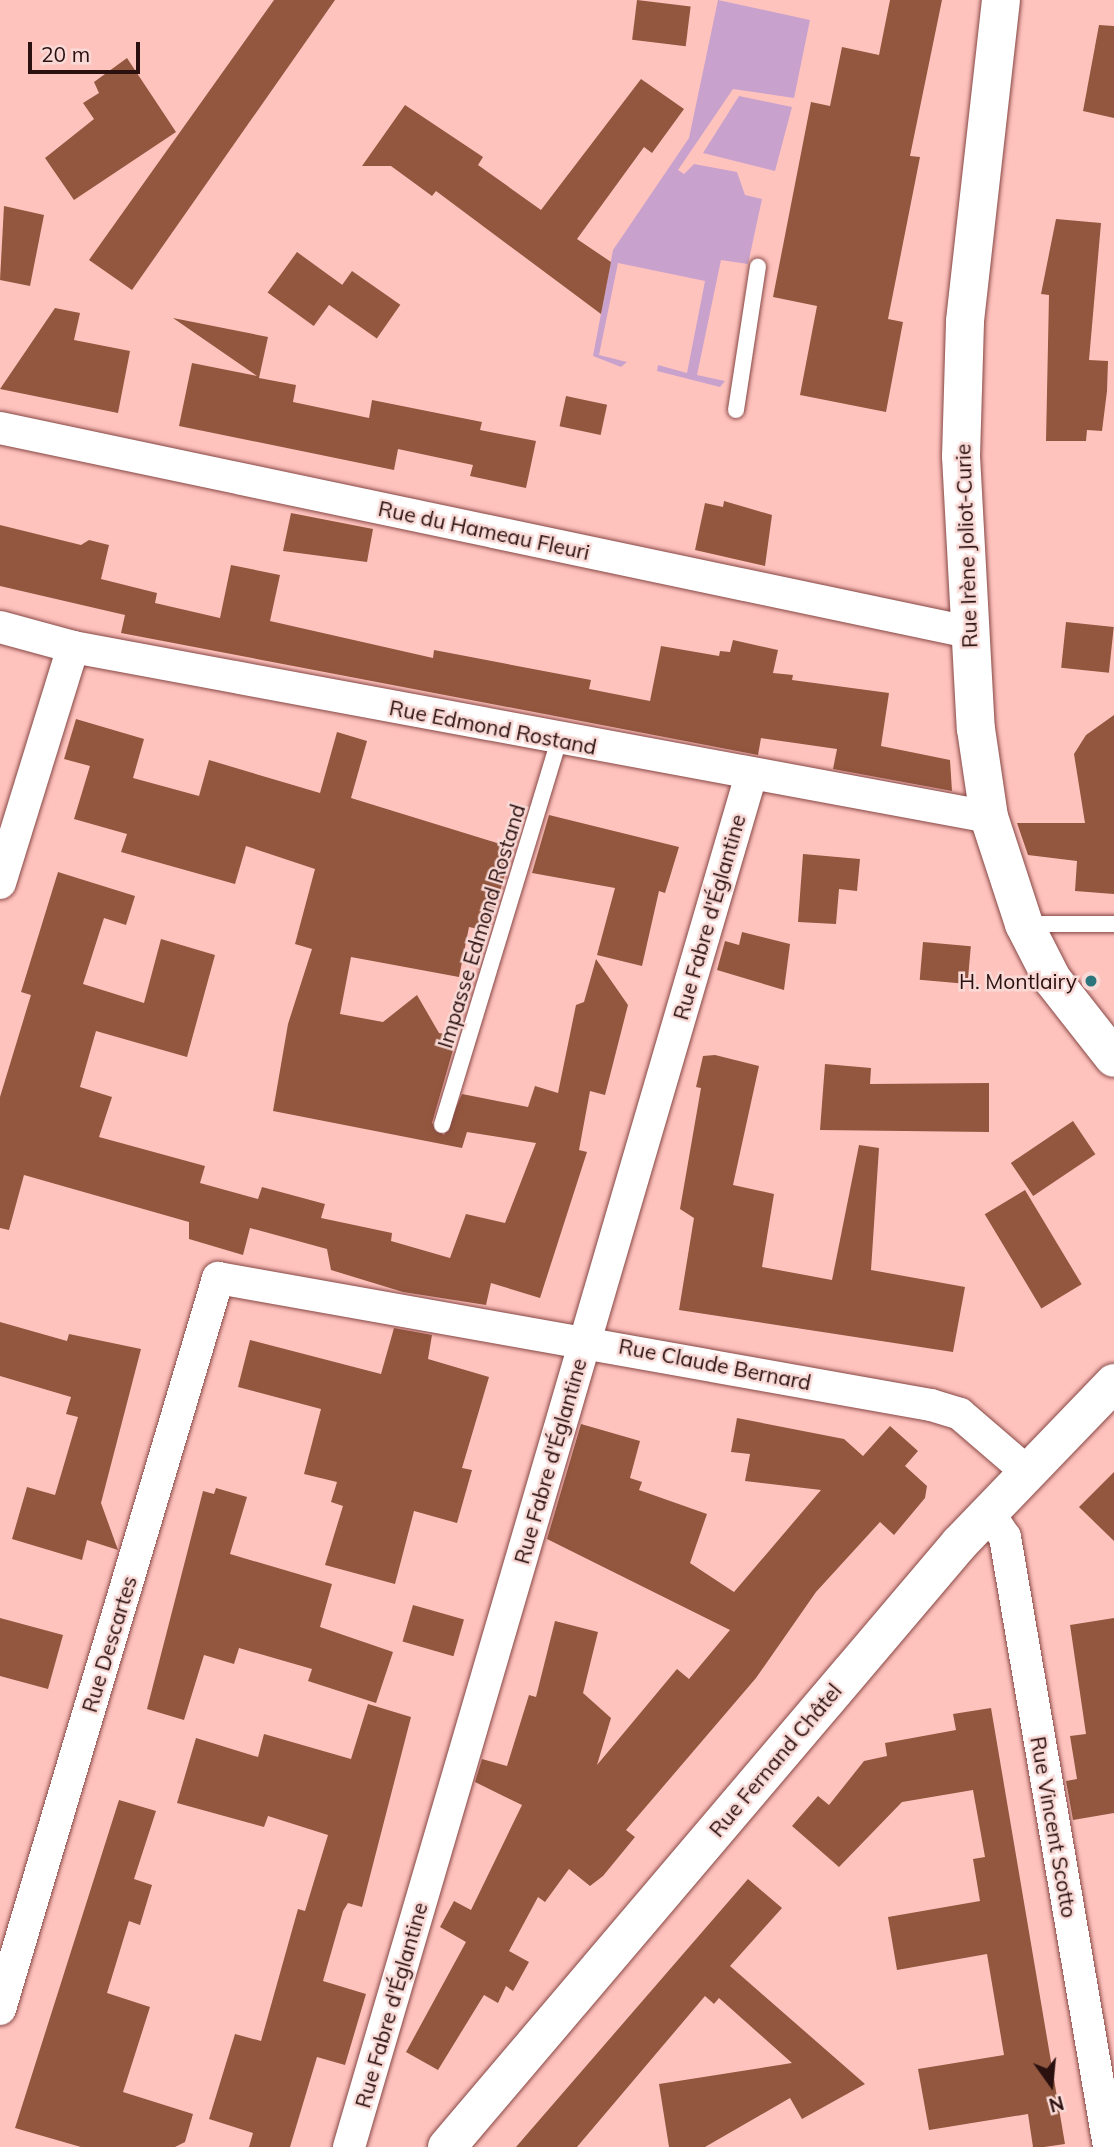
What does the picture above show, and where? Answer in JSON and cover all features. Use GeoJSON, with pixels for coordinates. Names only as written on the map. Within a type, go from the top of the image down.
{"type":"FeatureCollection","features":[{"type":"Feature","properties":{"kind":"street","name":"Rue Irène Joliot-Curie"},"geometry":{"type":"LineString","coordinates":[[1001,0],[965,322],[961,456],[968,632],[989,817],[1024,923],[1052,979],[1114,1058]]}},
{"type":"Feature","properties":{"kind":"street","name":"Rue du Hameau Fleuri"},"geometry":{"type":"LineString","coordinates":[[0,428],[968,632]]}},
{"type":"Feature","properties":{"kind":"street","name":"Rue Edmond Rostand"},"geometry":{"type":"LineString","coordinates":[[0,627],[73,648],[989,817]]}},
{"type":"Feature","properties":{"kind":"street"},"geometry":{"type":"LineString","coordinates":[[0,883],[73,648]]}},
{"type":"Feature","properties":{"kind":"street","name":"Rue Fabre d'Églantine"},"geometry":{"type":"LineString","coordinates":[[349,2147],[751,775]]}},
{"type":"Feature","properties":{"kind":"street","name":"Rue Claude Bernard"},"geometry":{"type":"LineString","coordinates":[[218,1278],[585,1340],[931,1405],[960,1414],[1025,1470]]}},
{"type":"Feature","properties":{"kind":"street","name":"Rue Descartes"},"geometry":{"type":"LineString","coordinates":[[0,2009],[218,1278]]}},
{"type":"Feature","properties":{"kind":"street","name":"Rue Fernand Châtel"},"geometry":{"type":"LineString","coordinates":[[447,2147],[988,1512],[1025,1470],[1114,1382]]}},
{"type":"Feature","properties":{"kind":"street","name":"Rue Vincent Scotto"},"geometry":{"type":"LineString","coordinates":[[988,1512],[1005,1536],[1109,2147]]}},
{"type":"Feature","properties":{"kind":"lane"},"geometry":{"type":"LineString","coordinates":[[736,410],[758,267]]}},
{"type":"Feature","properties":{"kind":"lane","name":"Impasse Edmond Rostand"},"geometry":{"type":"LineString","coordinates":[[442,1125],[559,739]]}},
{"type":"Feature","properties":{"kind":"lane"},"geometry":{"type":"LineString","coordinates":[[1024,923],[1114,925]]}},
{"type":"Feature","properties":{"kind":"shaded area"},"geometry":{"type":"Polygon","coordinates":[[[718,0],[810,20],[794,98],[733,89],[678,170],[684,174],[694,164],[737,172],[745,195],[762,199],[748,264],[721,260],[697,375],[725,381],[720,387],[657,371],[658,365],[687,373],[705,281],[618,263],[599,355],[627,362],[621,367],[593,356],[613,250],[689,138],[718,0]]]}},
{"type":"Feature","properties":{"kind":"shaded area"},"geometry":{"type":"Polygon","coordinates":[[[739,96],[792,107],[775,171],[703,153],[739,96]]]}},
{"type":"Feature","properties":{"kind":"building"},"geometry":{"type":"Polygon","coordinates":[[[274,0],[335,0],[132,290],[89,260],[274,0]]]}},
{"type":"Feature","properties":{"kind":"building"},"geometry":{"type":"Polygon","coordinates":[[[637,0],[691,7],[686,46],[632,40],[637,0]]]}},
{"type":"Feature","properties":{"kind":"building"},"geometry":{"type":"Polygon","coordinates":[[[890,0],[942,0],[910,156],[920,157],[888,319],[903,322],[886,412],[800,395],[817,306],[773,297],[811,102],[830,106],[842,47],[879,55],[890,0]]]}},
{"type":"Feature","properties":{"kind":"building"},"geometry":{"type":"Polygon","coordinates":[[[1099,25],[1114,26],[1114,118],[1083,111],[1099,25]]]}},
{"type":"Feature","properties":{"kind":"building"},"geometry":{"type":"Polygon","coordinates":[[[127,58],[176,132],[74,200],[45,158],[94,119],[83,103],[99,93],[94,82],[127,58]]]}},
{"type":"Feature","properties":{"kind":"building"},"geometry":{"type":"Polygon","coordinates":[[[641,79],[684,109],[652,153],[644,147],[577,239],[611,262],[601,314],[436,191],[432,196],[391,166],[362,166],[405,105],[483,157],[478,165],[541,210],[641,79]]]}},
{"type":"Feature","properties":{"kind":"building"},"geometry":{"type":"Polygon","coordinates":[[[4,206],[44,215],[30,286],[0,280],[4,206]]]}},
{"type":"Feature","properties":{"kind":"building"},"geometry":{"type":"Polygon","coordinates":[[[1056,219],[1101,223],[1089,360],[1108,361],[1107,391],[1102,431],[1087,430],[1086,441],[1046,441],[1049,295],[1041,294],[1056,219]]]}},
{"type":"Feature","properties":{"kind":"building"},"geometry":{"type":"Polygon","coordinates":[[[297,252],[343,286],[314,326],[268,292],[297,252]]]}},
{"type":"Feature","properties":{"kind":"building"},"geometry":{"type":"Polygon","coordinates":[[[352,271],[400,305],[377,338],[328,305],[352,271]]]}},
{"type":"Feature","properties":{"kind":"building"},"geometry":{"type":"Polygon","coordinates":[[[55,308],[80,313],[74,340],[130,351],[118,413],[0,389],[55,308]]]}},
{"type":"Feature","properties":{"kind":"building"},"geometry":{"type":"Polygon","coordinates":[[[173,318],[268,337],[259,378],[296,385],[293,402],[369,418],[372,400],[482,422],[480,430],[536,441],[526,488],[470,476],[473,465],[398,449],[394,470],[179,426],[192,363],[257,376],[173,318]]]}},
{"type":"Feature","properties":{"kind":"building"},"geometry":{"type":"Polygon","coordinates":[[[566,396],[607,405],[601,435],[560,426],[566,396]]]}},
{"type":"Feature","properties":{"kind":"building"},"geometry":{"type":"Polygon","coordinates":[[[724,501],[772,515],[765,566],[695,550],[705,503],[723,507],[724,501]]]}},
{"type":"Feature","properties":{"kind":"building"},"geometry":{"type":"Polygon","coordinates":[[[291,513],[373,529],[367,562],[283,551],[291,513]]]}},
{"type":"Feature","properties":{"kind":"building"},"geometry":{"type":"Polygon","coordinates":[[[0,525],[81,545],[89,540],[109,545],[101,579],[157,593],[155,603],[220,618],[231,565],[280,575],[270,621],[433,658],[434,650],[591,680],[589,689],[650,701],[661,646],[719,656],[720,651],[730,652],[733,640],[778,650],[773,673],[793,675],[792,680],[889,693],[881,746],[950,760],[952,791],[833,769],[837,749],[761,738],[758,755],[121,633],[125,615],[0,586],[0,525]]]}},
{"type":"Feature","properties":{"kind":"building"},"geometry":{"type":"Polygon","coordinates":[[[1066,622],[1114,627],[1109,673],[1061,668],[1066,622]]]}},
{"type":"Feature","properties":{"kind":"building"},"geometry":{"type":"Polygon","coordinates":[[[1114,715],[1114,894],[1075,891],[1077,861],[1028,855],[1017,823],[1085,823],[1074,754],[1086,735],[1114,715]]]}},
{"type":"Feature","properties":{"kind":"building"},"geometry":{"type":"Polygon","coordinates":[[[76,719],[144,739],[133,778],[199,796],[209,760],[320,793],[337,732],[367,741],[351,798],[513,848],[488,931],[469,927],[459,977],[351,957],[340,1014],[383,1022],[417,995],[439,1033],[457,1036],[432,1123],[444,1135],[462,1094],[528,1107],[535,1086],[558,1093],[576,1005],[584,1002],[596,959],[628,1005],[605,1095],[590,1091],[579,1150],[587,1152],[540,1298],[491,1283],[486,1305],[403,1292],[331,1270],[327,1249],[250,1228],[243,1255],[189,1239],[189,1222],[24,1175],[9,1230],[0,1228],[0,1097],[31,995],[21,992],[58,872],[135,896],[126,925],[104,918],[83,984],[144,1003],[161,939],[215,955],[187,1057],[96,1031],[80,1087],[112,1097],[99,1137],[205,1166],[200,1183],[258,1199],[262,1187],[325,1204],[321,1218],[392,1233],[391,1241],[450,1258],[466,1214],[505,1223],[536,1143],[467,1132],[462,1148],[273,1111],[288,1024],[312,949],[295,944],[315,869],[246,846],[235,884],[121,852],[127,834],[74,819],[90,766],[64,759],[76,719]]]}},
{"type":"Feature","properties":{"kind":"building"},"geometry":{"type":"Polygon","coordinates":[[[549,815],[679,847],[665,893],[659,891],[642,966],[597,955],[615,888],[532,873],[549,815]]]}},
{"type":"Feature","properties":{"kind":"building"},"geometry":{"type":"Polygon","coordinates":[[[803,854],[860,859],[857,891],[839,889],[836,924],[798,922],[803,854]]]}},
{"type":"Feature","properties":{"kind":"building"},"geometry":{"type":"Polygon","coordinates":[[[742,932],[790,944],[784,990],[717,970],[725,941],[739,945],[742,932]]]}},
{"type":"Feature","properties":{"kind":"building"},"geometry":{"type":"Polygon","coordinates":[[[923,942],[971,946],[968,984],[920,980],[923,942]]]}},
{"type":"Feature","properties":{"kind":"building"},"geometry":{"type":"Polygon","coordinates":[[[715,1055],[759,1066],[733,1185],[774,1194],[762,1267],[832,1280],[859,1145],[879,1148],[871,1270],[965,1287],[953,1352],[679,1310],[694,1218],[680,1209],[701,1088],[696,1087],[703,1056],[715,1055]]]}},
{"type":"Feature","properties":{"kind":"building"},"geometry":{"type":"Polygon","coordinates":[[[825,1064],[871,1068],[870,1084],[989,1083],[989,1132],[820,1130],[825,1064]]]}},
{"type":"Feature","properties":{"kind":"building"},"geometry":{"type":"Polygon","coordinates":[[[1073,1121],[1095,1154],[1033,1196],[1011,1163],[1073,1121]]]}},
{"type":"Feature","properties":{"kind":"building"},"geometry":{"type":"Polygon","coordinates":[[[1025,1190],[1082,1284],[1041,1308],[985,1214],[1025,1190]]]}},
{"type":"Feature","properties":{"kind":"building"},"geometry":{"type":"Polygon","coordinates":[[[0,1322],[67,1341],[69,1334],[141,1349],[101,1503],[118,1550],[87,1540],[82,1560],[12,1539],[27,1487],[55,1495],[78,1417],[66,1414],[71,1397],[0,1376],[0,1322]]]}},
{"type":"Feature","properties":{"kind":"building"},"geometry":{"type":"Polygon","coordinates":[[[394,1328],[432,1335],[428,1359],[489,1377],[462,1468],[472,1470],[457,1523],[414,1511],[395,1584],[325,1565],[343,1506],[331,1502],[337,1482],[304,1474],[321,1409],[238,1387],[250,1340],[381,1374],[394,1328]]]}},
{"type":"Feature","properties":{"kind":"building"},"geometry":{"type":"Polygon","coordinates":[[[737,1418],[844,1439],[863,1456],[890,1426],[918,1451],[905,1466],[927,1486],[925,1498],[894,1535],[880,1522],[816,1592],[756,1678],[626,1830],[635,1837],[603,1876],[590,1886],[569,1869],[545,1902],[538,1897],[509,1951],[529,1962],[513,1991],[506,1986],[498,2003],[484,1995],[438,2070],[406,2052],[466,1942],[440,1927],[454,1901],[471,1910],[522,1805],[475,1782],[482,1759],[507,1766],[529,1695],[536,1697],[555,1621],[598,1632],[583,1693],[611,1718],[597,1765],[677,1669],[689,1679],[730,1630],[547,1539],[581,1424],[640,1441],[630,1478],[642,1482],[639,1490],[707,1514],[690,1563],[734,1592],[821,1490],[745,1481],[750,1454],[731,1452],[737,1418]]]}},
{"type":"Feature","properties":{"kind":"building"},"geometry":{"type":"Polygon","coordinates":[[[1114,1472],[1114,1541],[1079,1507],[1114,1472]]]}},
{"type":"Feature","properties":{"kind":"building"},"geometry":{"type":"Polygon","coordinates":[[[216,1488],[247,1497],[230,1554],[332,1584],[320,1627],[393,1652],[376,1703],[308,1681],[312,1669],[239,1648],[234,1664],[204,1655],[184,1720],[147,1709],[203,1491],[214,1494],[216,1488]]]}},
{"type":"Feature","properties":{"kind":"building"},"geometry":{"type":"Polygon","coordinates":[[[413,1605],[464,1620],[453,1656],[403,1642],[413,1605]]]}},
{"type":"Feature","properties":{"kind":"building"},"geometry":{"type":"Polygon","coordinates":[[[0,1618],[63,1635],[48,1689],[0,1676],[0,1618]]]}},
{"type":"Feature","properties":{"kind":"building"},"geometry":{"type":"Polygon","coordinates":[[[1114,1618],[1114,1813],[1073,1820],[1066,1781],[1077,1779],[1070,1736],[1086,1734],[1070,1625],[1114,1618]]]}},
{"type":"Feature","properties":{"kind":"building"},"geometry":{"type":"Polygon","coordinates":[[[368,1704],[411,1717],[362,1907],[348,1903],[343,1911],[323,1981],[366,1994],[345,2065],[317,2057],[290,2147],[249,2147],[253,2133],[209,2119],[235,2034],[261,2041],[298,1909],[305,1911],[328,1835],[268,1816],[264,1827],[177,1803],[196,1738],[258,1757],[264,1734],[351,1759],[368,1704]]]}},
{"type":"Feature","properties":{"kind":"building"},"geometry":{"type":"Polygon","coordinates":[[[991,1708],[1065,2144],[1033,2147],[1028,2114],[929,2130],[918,2069],[1004,2055],[987,1954],[897,1970],[888,1917],[980,1901],[973,1859],[985,1857],[973,1790],[902,1802],[839,1867],[792,1826],[818,1796],[829,1805],[864,1761],[887,1756],[885,1743],[956,1730],[953,1714],[991,1708]]]}},
{"type":"Feature","properties":{"kind":"building"},"geometry":{"type":"Polygon","coordinates":[[[119,1800],[156,1811],[134,1879],[152,1885],[140,1925],[129,1921],[107,1993],[150,2007],[123,2092],[193,2114],[185,2142],[175,2147],[81,2147],[15,2128],[119,1800]]]}},
{"type":"Feature","properties":{"kind":"building"},"geometry":{"type":"Polygon","coordinates":[[[748,1879],[782,1908],[730,1966],[865,2084],[802,2119],[790,2098],[705,2147],[669,2147],[659,2084],[792,2063],[719,1998],[714,2004],[705,1996],[577,2147],[516,2147],[748,1879]]]}},
{"type":"Feature","properties":{"kind":"place","name":"H. Montlairy"},"geometry":{"type":"Point","coordinates":[1091,981]}}]}
